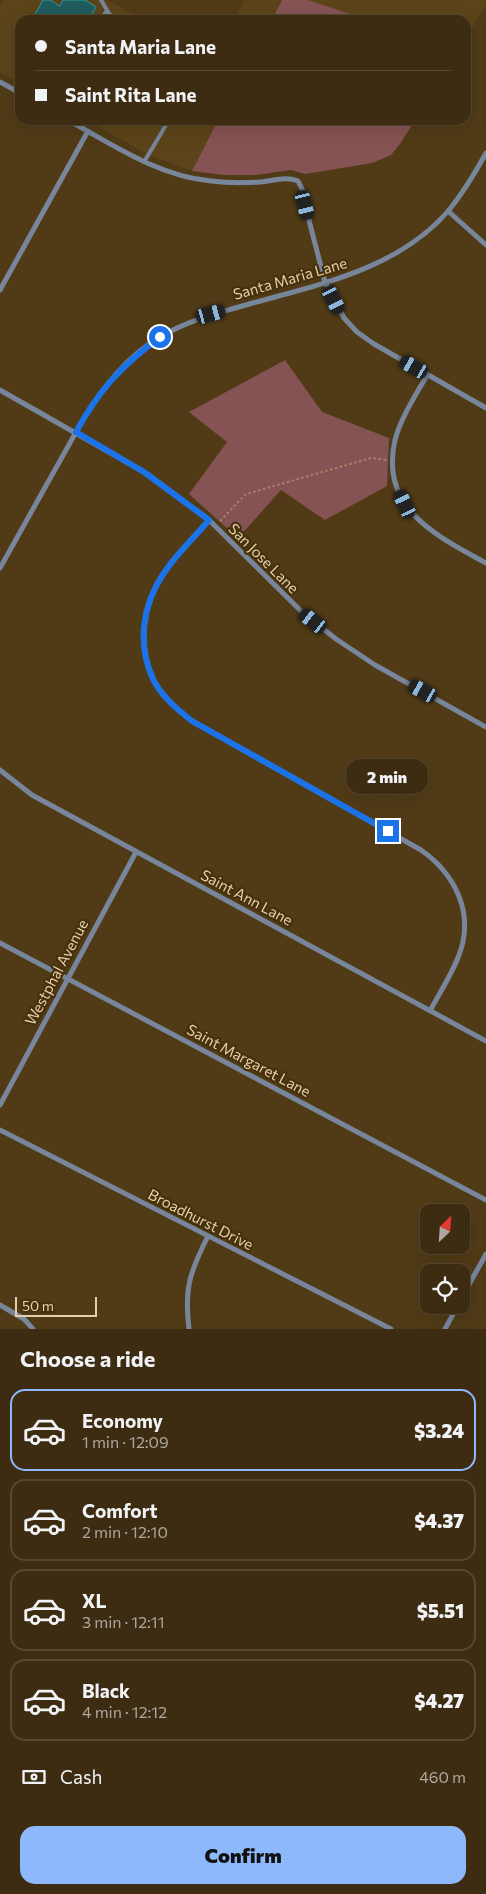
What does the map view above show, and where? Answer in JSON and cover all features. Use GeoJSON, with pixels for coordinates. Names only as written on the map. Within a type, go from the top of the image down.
{"type":"FeatureCollection","features":[{"type":"Feature","properties":{"kind":"street"},"geometry":{"type":"LineString","coordinates":[[0,82],[15,90]]}},
{"type":"Feature","properties":{"kind":"street"},"geometry":{"type":"LineString","coordinates":[[77,125],[144,162],[193,179],[261,182],[287,178],[298,181],[303,191],[326,282],[344,318],[357,332],[374,344],[486,408]]}},
{"type":"Feature","properties":{"kind":"street"},"geometry":{"type":"LineString","coordinates":[[0,290],[88,131]]}},
{"type":"Feature","properties":{"kind":"street","name":"Santa Maria Lane"},"geometry":{"type":"LineString","coordinates":[[0,568],[76,432],[101,392],[120,369],[160,337],[186,323],[211,314],[326,282],[373,265],[396,253],[414,241],[448,211],[466,187],[486,153]]}},
{"type":"Feature","properties":{"kind":"street"},"geometry":{"type":"LineString","coordinates":[[448,211],[486,246]]}},
{"type":"Feature","properties":{"kind":"street"},"geometry":{"type":"LineString","coordinates":[[427,375],[404,417],[395,440],[393,461],[396,483],[405,504],[419,522],[438,536],[486,563]]}},
{"type":"Feature","properties":{"kind":"street","name":"San Jose Lane"},"geometry":{"type":"LineString","coordinates":[[0,390],[144,472],[209,520],[302,612],[336,638],[375,665],[486,727]]}},
{"type":"Feature","properties":{"kind":"street"},"geometry":{"type":"LineString","coordinates":[[209,520],[164,573],[155,588],[146,610],[143,639],[154,680],[176,709],[192,721],[421,850],[443,868],[459,896],[463,910],[463,941],[454,966],[430,1011]]}},
{"type":"Feature","properties":{"kind":"street","name":"Saint Ann Lane"},"geometry":{"type":"LineString","coordinates":[[0,770],[32,795],[486,1041]]}},
{"type":"Feature","properties":{"kind":"street","name":"Westphal Avenue"},"geometry":{"type":"LineString","coordinates":[[0,1105],[136,852]]}},
{"type":"Feature","properties":{"kind":"street","name":"Saint Margaret Lane"},"geometry":{"type":"LineString","coordinates":[[0,943],[486,1200]]}},
{"type":"Feature","properties":{"kind":"street","name":"Broadhurst Drive"},"geometry":{"type":"LineString","coordinates":[[0,1130],[391,1329]]}},
{"type":"Feature","properties":{"kind":"street"},"geometry":{"type":"LineString","coordinates":[[188,1329],[187,1293],[192,1272],[208,1236]]}},
{"type":"Feature","properties":{"kind":"street"},"geometry":{"type":"LineString","coordinates":[[470,1283],[486,1254]]}},
{"type":"Feature","properties":{"kind":"street"},"geometry":{"type":"LineString","coordinates":[[0,1305],[24,1319],[33,1329]]}},
{"type":"Feature","properties":{"kind":"street"},"geometry":{"type":"LineString","coordinates":[[445,1329],[453,1314]]}},
{"type":"Feature","properties":{"kind":"lane"},"geometry":{"type":"LineString","coordinates":[[101,0],[110,15]]}},
{"type":"Feature","properties":{"kind":"lane"},"geometry":{"type":"LineString","coordinates":[[104,15],[106,10]]}},
{"type":"Feature","properties":{"kind":"lane"},"geometry":{"type":"LineString","coordinates":[[144,162],[166,125]]}},
{"type":"Feature","properties":{"kind":"path"},"geometry":{"type":"LineString","coordinates":[[215,526],[246,494],[371,458],[393,461]]}},
{"type":"Feature","properties":{"kind":"shaded area"},"geometry":{"type":"Polygon","coordinates":[[[3,0],[107,0],[135,15],[15,15],[15,80],[0,72],[0,5],[3,0]]]}},
{"type":"Feature","properties":{"kind":"shaded area"},"geometry":{"type":"Polygon","coordinates":[[[245,0],[282,0],[274,15],[237,15],[245,0]]]}},
{"type":"Feature","properties":{"kind":"shaded area"},"geometry":{"type":"Polygon","coordinates":[[[282,0],[308,0],[353,15],[274,15],[282,0]]]}},
{"type":"Feature","properties":{"kind":"shaded area"},"geometry":{"type":"Polygon","coordinates":[[[308,0],[486,0],[486,4],[471,30],[471,15],[353,15],[308,0]]]}},
{"type":"Feature","properties":{"kind":"shaded area"},"geometry":{"type":"Polygon","coordinates":[[[95,125],[215,125],[192,171],[149,155],[95,125]]]}},
{"type":"Feature","properties":{"kind":"shaded area"},"geometry":{"type":"Polygon","coordinates":[[[215,125],[412,125],[391,155],[372,163],[305,174],[291,170],[256,175],[224,175],[192,171],[215,125]]]}},
{"type":"Feature","properties":{"kind":"shaded area"},"geometry":{"type":"Polygon","coordinates":[[[285,360],[322,412],[389,438],[387,486],[325,520],[281,490],[238,538],[189,494],[227,442],[189,412],[285,360]]]}},
{"type":"Feature","properties":{"kind":"building"},"geometry":{"type":"Polygon","coordinates":[[[43,0],[50,0],[60,6],[63,0],[85,0],[96,7],[92,15],[35,15],[43,0]]]}},
{"type":"Feature","properties":{"kind":"route"},"geometry":{"type":"LineString","coordinates":[[160,337],[120,369],[101,392],[76,432],[144,472],[209,520],[164,573],[155,588],[146,610],[143,639],[154,680],[176,709],[192,721],[388,831]]}}]}
